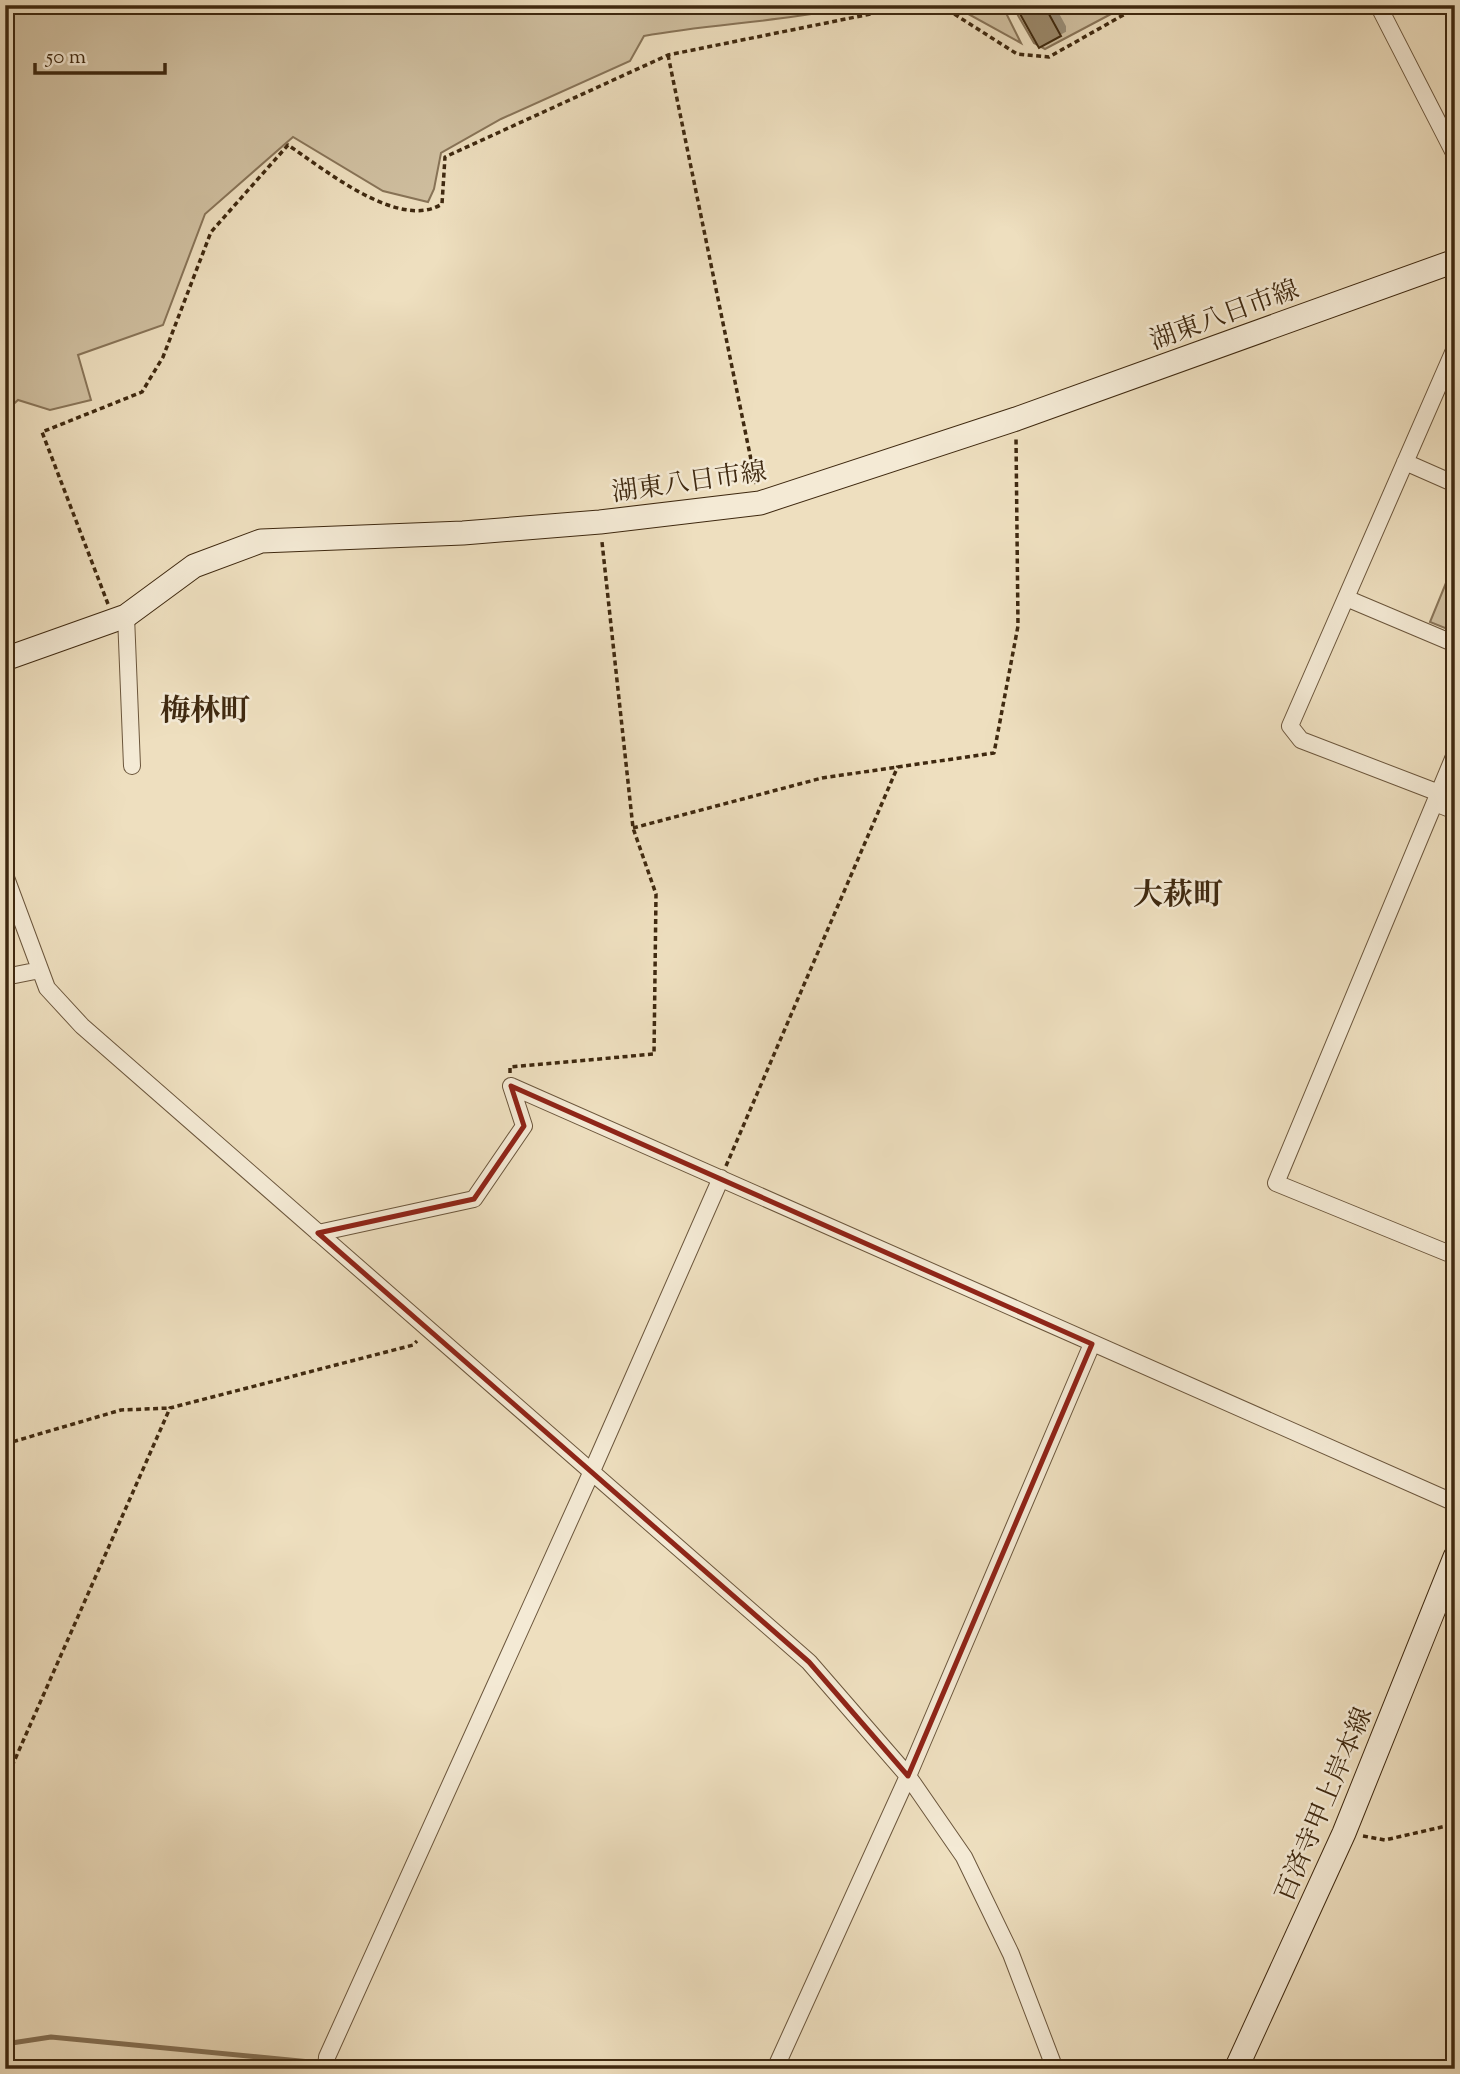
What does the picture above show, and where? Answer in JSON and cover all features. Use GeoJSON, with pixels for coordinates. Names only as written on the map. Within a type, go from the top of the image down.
{"type":"FeatureCollection","features":[{"type":"Feature","properties":{"kind":"main road","name":"湖東八日市線"},"geometry":{"type":"LineString","coordinates":[[5,659],[120,619],[194,566],[261,541],[463,533],[600,522],[760,503],[1016,419],[1455,261]]}},
{"type":"Feature","properties":{"kind":"main road","name":"百済寺甲上岸本線"},"geometry":{"type":"LineString","coordinates":[[1236,2069],[1344,1833],[1455,1557]]}},
{"type":"Feature","properties":{"kind":"street"},"geometry":{"type":"LineString","coordinates":[[1378,5],[1455,155]]}},
{"type":"Feature","properties":{"kind":"street"},"geometry":{"type":"LineString","coordinates":[[1455,348],[1290,726],[1301,740],[1437,798],[1455,811]]}},
{"type":"Feature","properties":{"kind":"street"},"geometry":{"type":"LineString","coordinates":[[1405,462],[1455,484]]}},
{"type":"Feature","properties":{"kind":"street"},"geometry":{"type":"LineString","coordinates":[[1346,598],[1455,644]]}},
{"type":"Feature","properties":{"kind":"street"},"geometry":{"type":"LineString","coordinates":[[120,619],[132,766]]}},
{"type":"Feature","properties":{"kind":"street"},"geometry":{"type":"LineString","coordinates":[[1455,754],[1276,1183],[1455,1256]]}},
{"type":"Feature","properties":{"kind":"street"},"geometry":{"type":"LineString","coordinates":[[5,875],[47,988],[82,1026],[809,1662],[908,1776],[964,1857],[1011,1954],[1055,2069]]}},
{"type":"Feature","properties":{"kind":"street"},"geometry":{"type":"LineString","coordinates":[[5,977],[40,970]]}},
{"type":"Feature","properties":{"kind":"street"},"geometry":{"type":"LineString","coordinates":[[511,1086],[1455,1503]]}},
{"type":"Feature","properties":{"kind":"street"},"geometry":{"type":"LineString","coordinates":[[318,1233],[474,1199],[524,1126],[511,1086]]}},
{"type":"Feature","properties":{"kind":"street"},"geometry":{"type":"LineString","coordinates":[[326,2069],[327,2057],[592,1471],[721,1178]]}},
{"type":"Feature","properties":{"kind":"street"},"geometry":{"type":"LineString","coordinates":[[775,2069],[908,1776],[1092,1344]]}},
{"type":"Feature","properties":{"kind":"path"},"geometry":{"type":"LineString","coordinates":[[120,619],[42,432],[142,392],[163,357],[211,232],[288,145],[380,204],[431,211],[442,204],[446,157],[668,55],[915,5]]}},
{"type":"Feature","properties":{"kind":"path"},"geometry":{"type":"LineString","coordinates":[[940,5],[1017,54],[1049,57],[1141,5]]}},
{"type":"Feature","properties":{"kind":"path"},"geometry":{"type":"LineString","coordinates":[[668,55],[760,503]]}},
{"type":"Feature","properties":{"kind":"path"},"geometry":{"type":"LineString","coordinates":[[633,828],[822,778],[994,754],[1018,626],[1016,419]]}},
{"type":"Feature","properties":{"kind":"path"},"geometry":{"type":"LineString","coordinates":[[511,1086],[510,1067],[654,1054],[656,894],[633,828],[600,522]]}},
{"type":"Feature","properties":{"kind":"path"},"geometry":{"type":"LineString","coordinates":[[721,1178],[898,766]]}},
{"type":"Feature","properties":{"kind":"path"},"geometry":{"type":"LineString","coordinates":[[5,1444],[121,1410],[170,1408],[413,1345],[426,1328]]}},
{"type":"Feature","properties":{"kind":"path"},"geometry":{"type":"LineString","coordinates":[[5,1782],[170,1408]]}},
{"type":"Feature","properties":{"kind":"path"},"geometry":{"type":"LineString","coordinates":[[1344,1833],[1385,1840],[1455,1824]]}},
{"type":"Feature","properties":{"kind":"highlighted area"},"geometry":{"type":"Polygon","coordinates":[[[511,1086],[1092,1344],[908,1776],[809,1662],[318,1233],[474,1199],[524,1126],[511,1086]]]}},
{"type":"Feature","properties":{"kind":"shaded area"},"geometry":{"type":"Polygon","coordinates":[[[5,5],[856,5],[804,15],[644,36],[630,61],[501,119],[441,153],[434,189],[428,202],[383,191],[293,137],[205,214],[163,325],[78,355],[91,400],[50,410],[18,400],[5,412],[5,5]]]}},
{"type":"Feature","properties":{"kind":"shaded area"},"geometry":{"type":"Polygon","coordinates":[[[952,5],[1002,5],[1021,43],[952,5]]]}},
{"type":"Feature","properties":{"kind":"shaded area"},"geometry":{"type":"Polygon","coordinates":[[[1012,5],[1128,5],[1045,49],[1034,43],[1012,5]]]}},
{"type":"Feature","properties":{"kind":"shaded area"},"geometry":{"type":"Polygon","coordinates":[[[1455,561],[1455,632],[1430,622],[1455,561]]]}},
{"type":"Feature","properties":{"kind":"building"},"geometry":{"type":"Polygon","coordinates":[[[1015,5],[1044,5],[1061,36],[1039,48],[1015,5]]]}},
{"type":"Feature","properties":{"kind":"waterway"},"geometry":{"type":"LineString","coordinates":[[5,2044],[51,2037],[382,2069]]}},
{"type":"Feature","properties":{"kind":"district","name":"梅林町"},"geometry":{"type":"Point","coordinates":[205,710]}},
{"type":"Feature","properties":{"kind":"district","name":"大萩町"},"geometry":{"type":"Point","coordinates":[1178,894]}}]}
